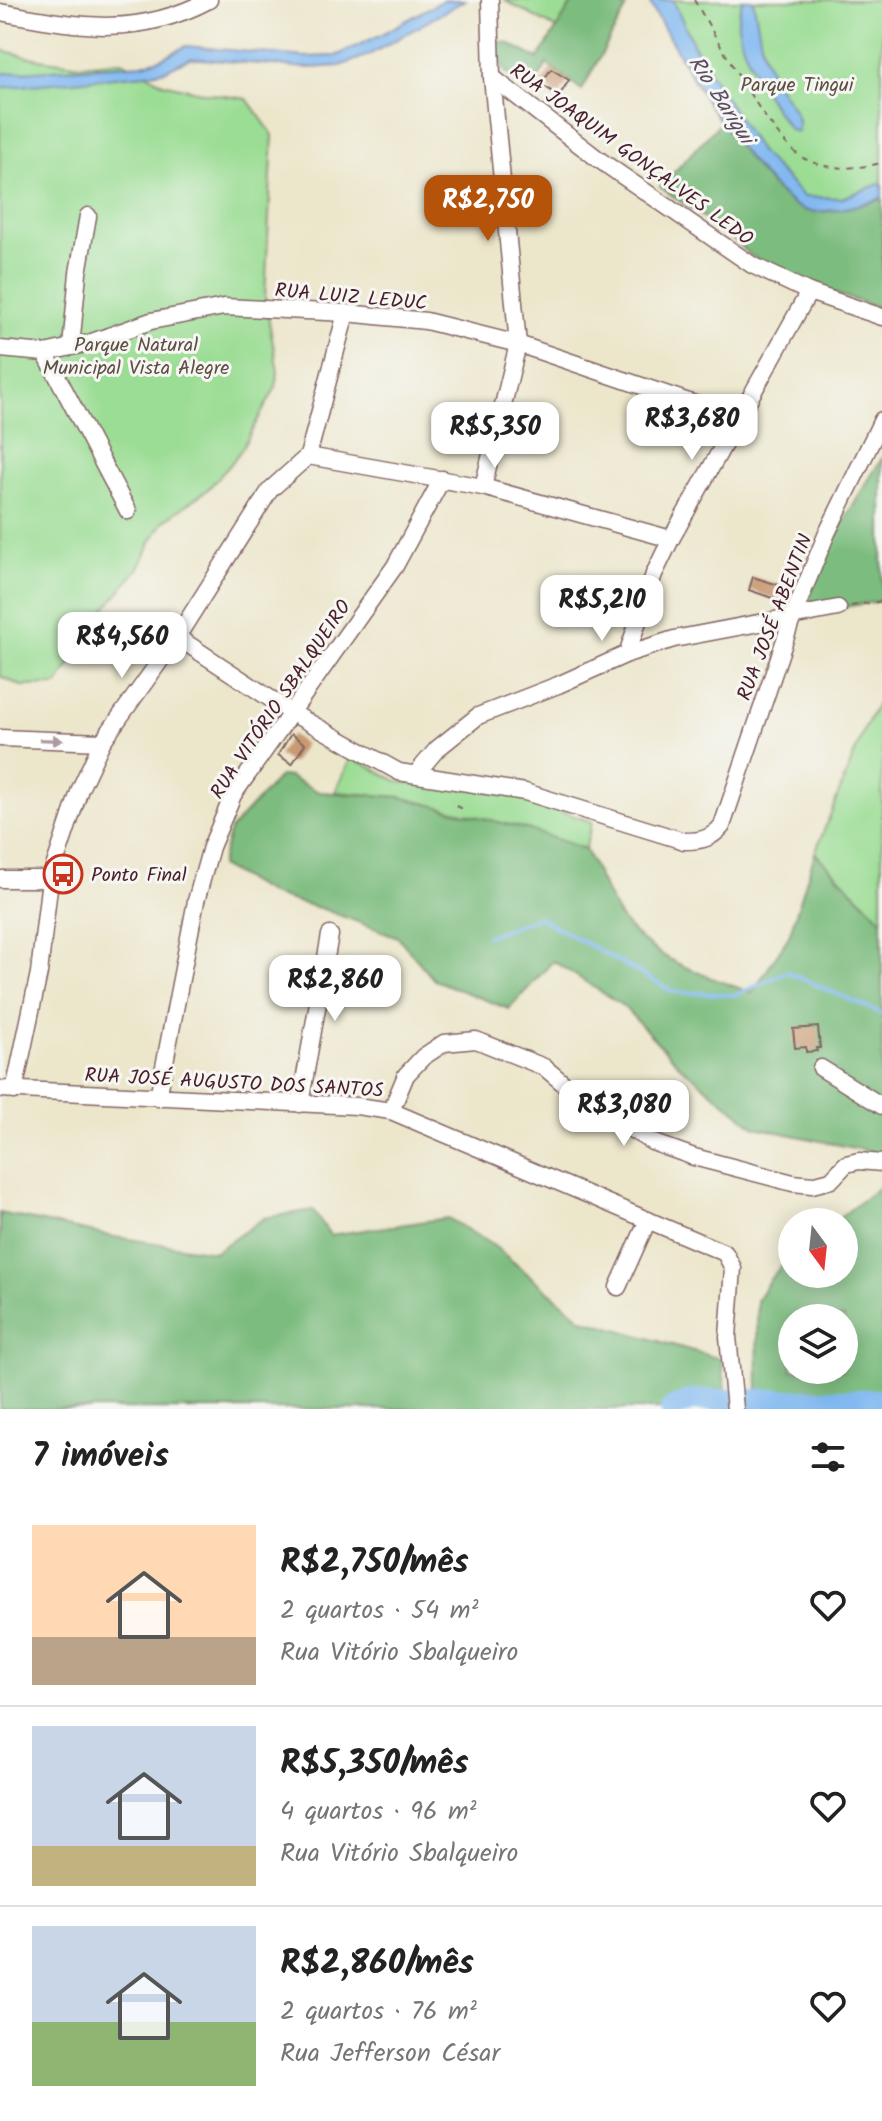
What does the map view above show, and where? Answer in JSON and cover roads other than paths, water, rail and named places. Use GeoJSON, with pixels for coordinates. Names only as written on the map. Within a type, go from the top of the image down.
{"type":"FeatureCollection","features":[{"type":"Feature","properties":{"kind":"street"},"geometry":{"type":"LineString","coordinates":[[0,12],[85,27],[129,25],[171,17],[209,0]]}},
{"type":"Feature","properties":{"kind":"street"},"geometry":{"type":"LineString","coordinates":[[483,487],[518,344],[492,77],[490,0]]}},
{"type":"Feature","properties":{"kind":"street","name":"RUA JOAQUIM GONÇALVES LEDO"},"geometry":{"type":"LineString","coordinates":[[492,77],[598,159],[752,265],[809,292],[882,317]]}},
{"type":"Feature","properties":{"kind":"street"},"geometry":{"type":"LineString","coordinates":[[71,347],[78,273],[88,216]]}},
{"type":"Feature","properties":{"kind":"street"},"geometry":{"type":"LineString","coordinates":[[627,654],[654,574],[671,539],[809,292]]}},
{"type":"Feature","properties":{"kind":"street","name":"RUA LUIZ LEDUC"},"geometry":{"type":"LineString","coordinates":[[0,349],[45,353],[151,321],[224,307],[346,313],[426,321],[518,344],[739,419]]}},
{"type":"Feature","properties":{"kind":"street"},"geometry":{"type":"LineString","coordinates":[[7,1090],[39,973],[50,879],[80,789],[102,742],[177,637],[270,490],[308,456],[346,313]]}},
{"type":"Feature","properties":{"kind":"street"},"geometry":{"type":"LineString","coordinates":[[45,353],[128,511]]}},
{"type":"Feature","properties":{"kind":"street","name":"RUA JOSÉ ABENTIN"},"geometry":{"type":"LineString","coordinates":[[416,774],[525,792],[684,841],[702,841],[715,834],[722,826],[793,616],[827,533],[882,420]]}},
{"type":"Feature","properties":{"kind":"street"},"geometry":{"type":"LineString","coordinates":[[308,456],[483,487],[671,539]]}},
{"type":"Feature","properties":{"kind":"street","name":"RUA VITÓRIO SBALQUEIRO"},"geometry":{"type":"LineString","coordinates":[[158,1098],[196,901],[211,847],[233,795],[395,566],[442,479]]}},
{"type":"Feature","properties":{"kind":"street"},"geometry":{"type":"LineString","coordinates":[[177,637],[292,713],[384,767],[416,774],[437,749],[478,716],[627,654],[674,639],[838,608]]}},
{"type":"Feature","properties":{"kind":"street"},"geometry":{"type":"LineString","coordinates":[[0,738],[102,742]]}},
{"type":"Feature","properties":{"kind":"street"},"geometry":{"type":"LineString","coordinates":[[0,879],[50,879]]}},
{"type":"Feature","properties":{"kind":"street"},"geometry":{"type":"LineString","coordinates":[[300,1104],[330,935]]}},
{"type":"Feature","properties":{"kind":"street"},"geometry":{"type":"LineString","coordinates":[[391,1111],[406,1075],[423,1057],[444,1043],[476,1040],[544,1067],[583,1100],[652,1142],[694,1157],[793,1183],[812,1185],[831,1180],[846,1164],[859,1161],[882,1163]]}},
{"type":"Feature","properties":{"kind":"street"},"geometry":{"type":"LineString","coordinates":[[821,1068],[882,1106]]}},
{"type":"Feature","properties":{"kind":"street","name":"RUA JOSÉ AUGUSTO DOS SANTOS"},"geometry":{"type":"LineString","coordinates":[[7,1090],[391,1111],[725,1253],[733,1268],[728,1337],[735,1409]]}},
{"type":"Feature","properties":{"kind":"street"},"geometry":{"type":"LineString","coordinates":[[618,1287],[648,1220]]}},
{"type":"Feature","properties":{"kind":"water"},"geometry":{"type":"Polygon","coordinates":[[[443,0],[465,0],[369,55],[340,66],[308,68],[190,58],[166,70],[146,74],[0,88],[0,75],[6,73],[142,64],[186,46],[305,57],[336,56],[443,0]]]}},
{"type":"Feature","properties":{"kind":"water","name":"Rio Barigui"},"geometry":{"type":"Polygon","coordinates":[[[648,0],[673,0],[697,52],[759,151],[804,197],[842,198],[882,183],[882,198],[821,212],[804,210],[788,200],[732,138],[648,0]]]}},
{"type":"Feature","properties":{"kind":"water"},"geometry":{"type":"Polygon","coordinates":[[[742,0],[753,0],[764,54],[778,86],[796,114],[797,132],[790,130],[775,108],[745,50],[738,25],[742,0]]]}},
{"type":"Feature","properties":{"kind":"waterway"},"geometry":{"type":"LineString","coordinates":[[487,936],[538,917],[674,992],[735,995],[787,972],[882,1014]]}},
{"type":"Feature","properties":{"kind":"waterway"},"geometry":{"type":"LineString","coordinates":[[671,1409],[691,1400],[882,1400]]}},
{"type":"Feature","properties":{"kind":"place","name":"Ponto Final"},"geometry":{"type":"Point","coordinates":[63,874]}},
{"type":"Feature","properties":{"kind":"park label","name":"Parque Tingui"},"geometry":{"type":"Point","coordinates":[797,84]}},
{"type":"Feature","properties":{"kind":"park label","name":"Parque Natural Municipal Vista Alegre"},"geometry":{"type":"Point","coordinates":[136,356]}}]}
